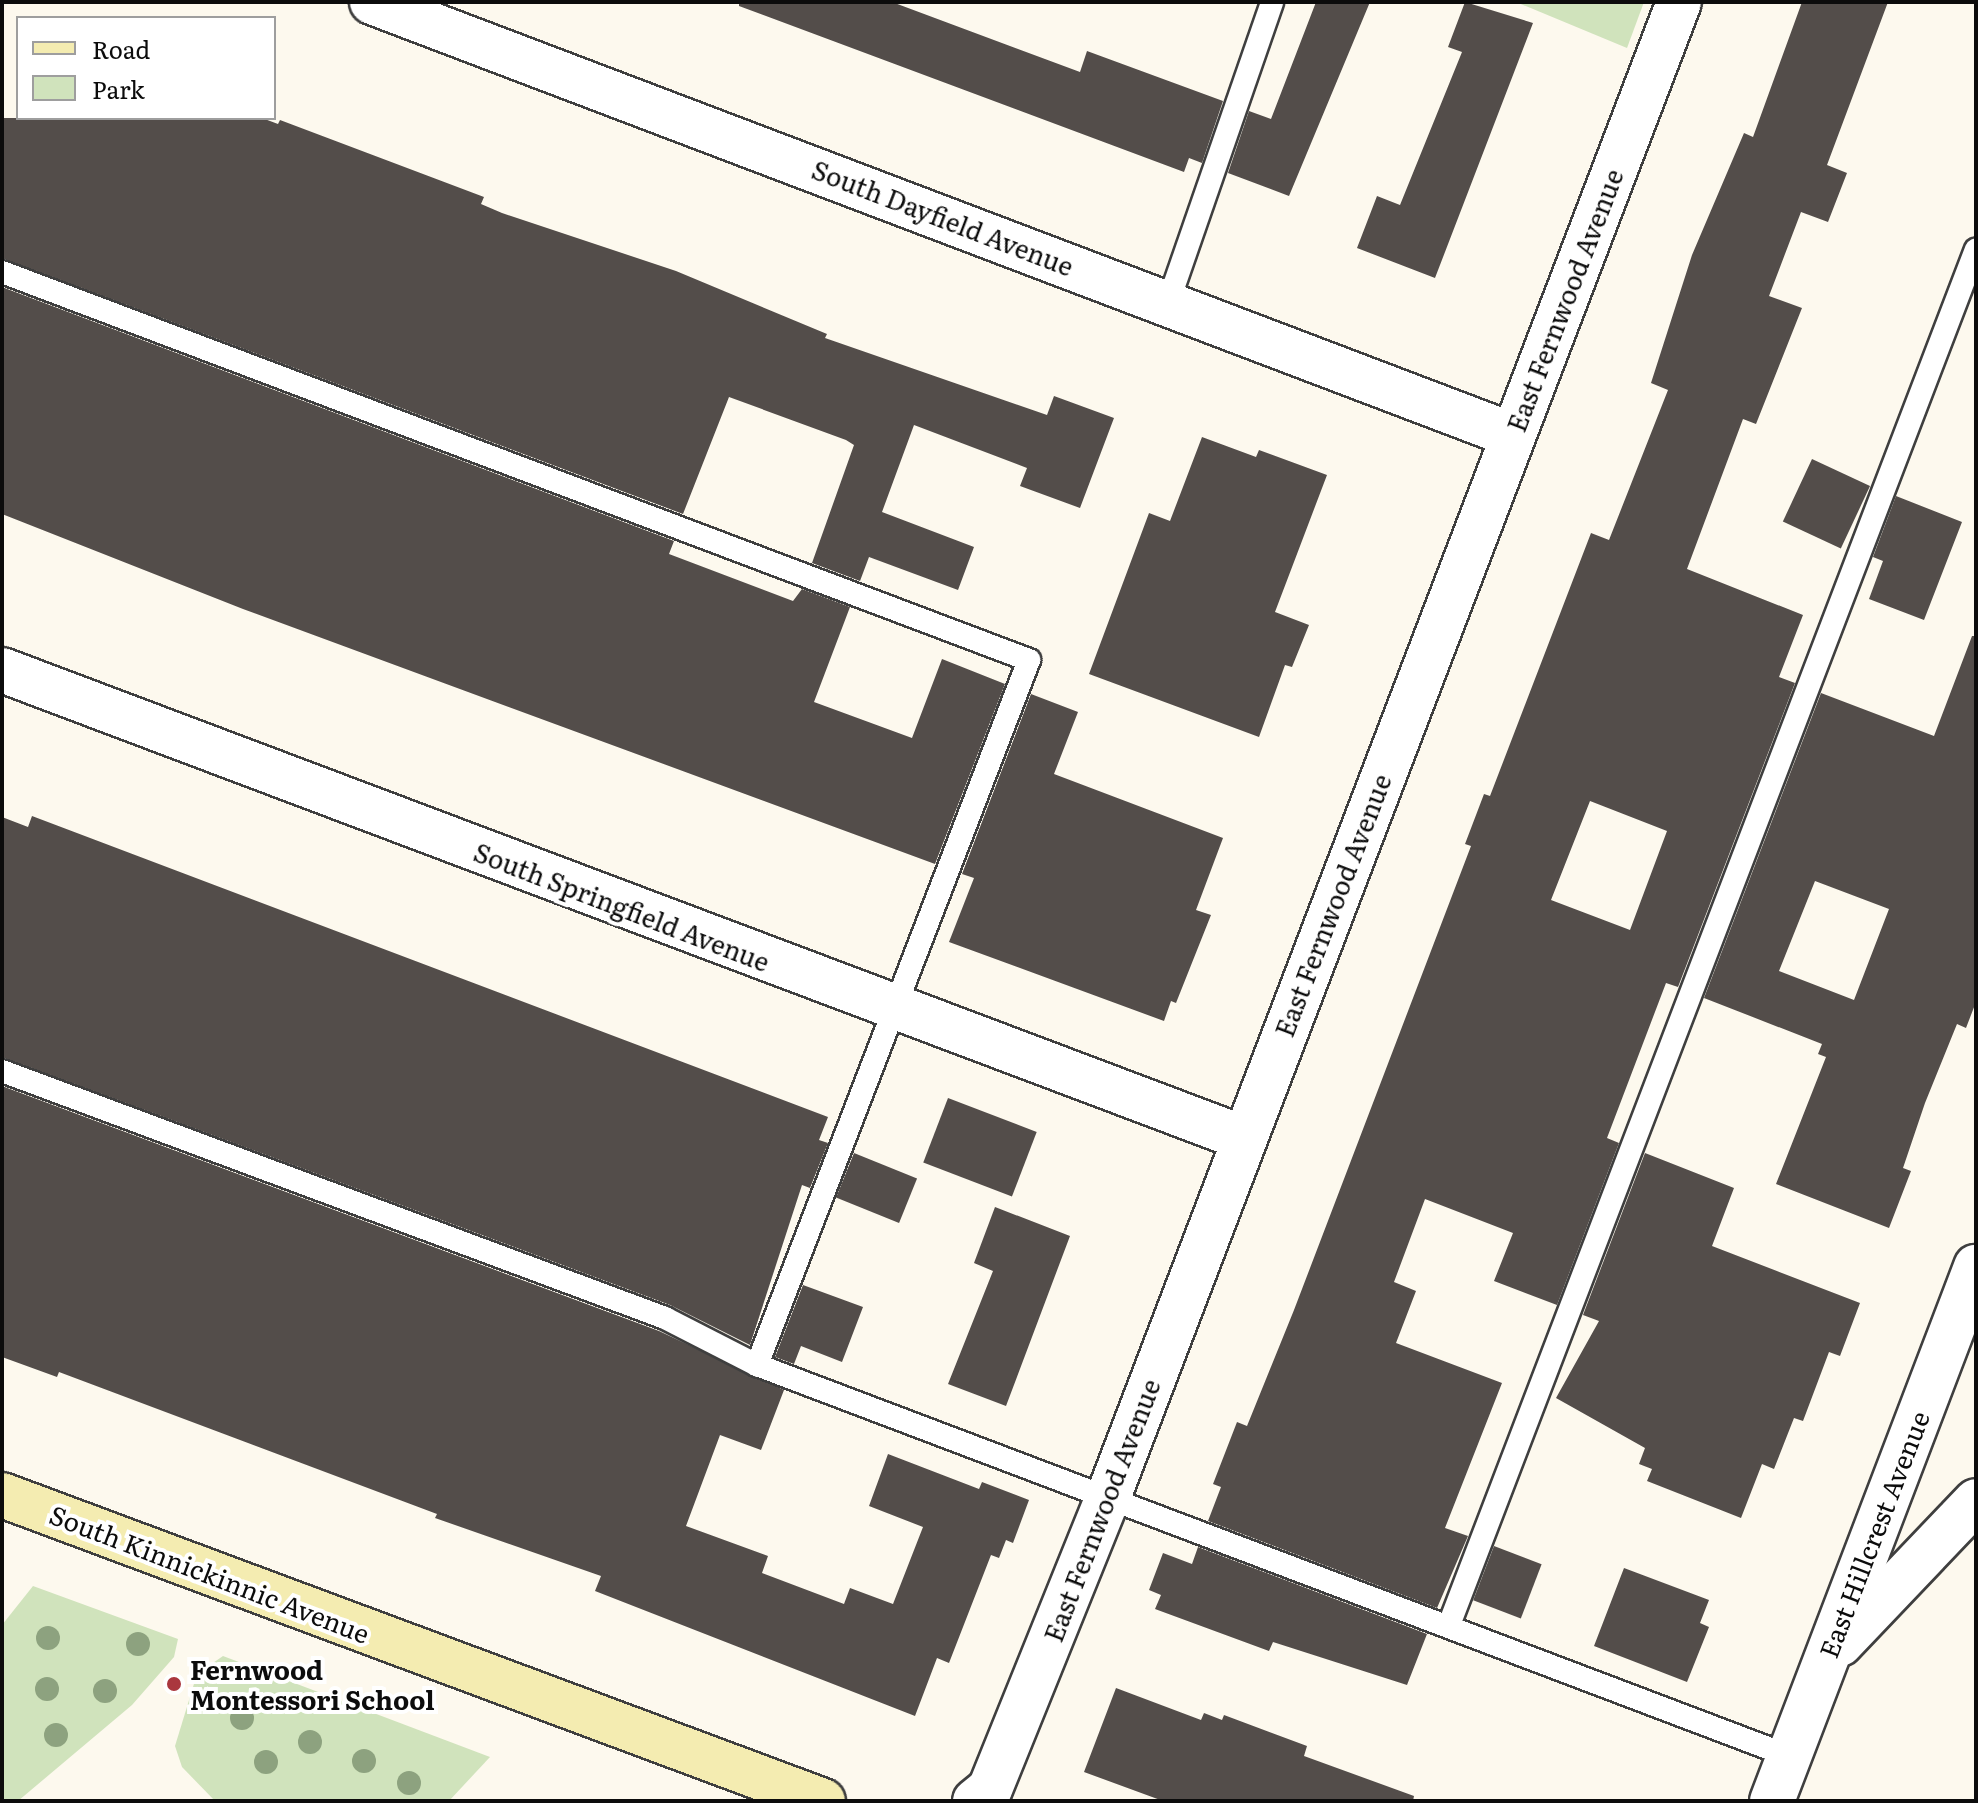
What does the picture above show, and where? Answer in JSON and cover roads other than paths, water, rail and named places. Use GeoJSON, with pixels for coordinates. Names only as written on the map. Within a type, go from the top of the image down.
{"type":"FeatureCollection","features":[{"type":"Feature","properties":{"kind":"main road","name":"South Kinnickinnic Avenue"},"geometry":{"type":"LineString","coordinates":[[2,1495],[823,1801]]}},
{"type":"Feature","properties":{"kind":"street","name":"South Dayfield Avenue"},"geometry":{"type":"LineString","coordinates":[[372,2],[1512,435]]}},
{"type":"Feature","properties":{"kind":"street","name":"East Fernwood Avenue"},"geometry":{"type":"LineString","coordinates":[[975,1801],[990,1789],[1107,1500],[1679,2]]}},
{"type":"Feature","properties":{"kind":"street","name":"South Springfield Avenue"},"geometry":{"type":"LineString","coordinates":[[2,670],[895,1010],[1243,1138]]}},
{"type":"Feature","properties":{"kind":"street","name":"East Hillcrest Avenue"},"geometry":{"type":"LineString","coordinates":[[1772,1801],[1976,1267]]}},
{"type":"Feature","properties":{"kind":"street"},"geometry":{"type":"LineString","coordinates":[[1825,1660],[1976,1501]]}},
{"type":"Feature","properties":{"kind":"lane"},"geometry":{"type":"LineString","coordinates":[[1168,303],[1272,2]]}},
{"type":"Feature","properties":{"kind":"lane"},"geometry":{"type":"LineString","coordinates":[[1449,1625],[1976,249]]}},
{"type":"Feature","properties":{"kind":"lane"},"geometry":{"type":"LineString","coordinates":[[2,272],[1029,660],[757,1365]]}},
{"type":"Feature","properties":{"kind":"lane"},"geometry":{"type":"LineString","coordinates":[[2,1071],[665,1318],[757,1365],[1789,1756]]}},
{"type":"Feature","properties":{"kind":"place","name":"Fernwood Montessori School"},"geometry":{"type":"Point","coordinates":[174,1684]}}]}
